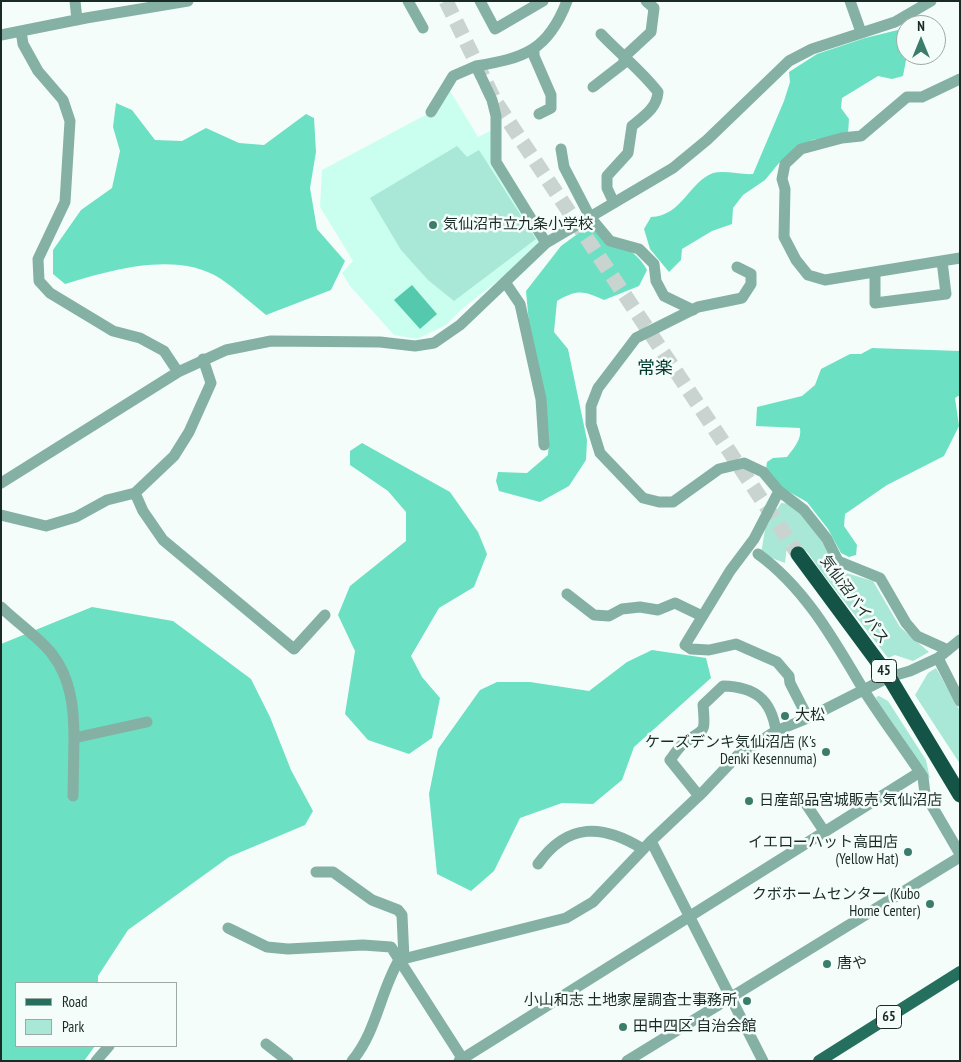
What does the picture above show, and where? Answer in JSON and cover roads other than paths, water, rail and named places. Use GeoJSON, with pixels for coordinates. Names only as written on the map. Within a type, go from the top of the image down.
{"type":"FeatureCollection","features":[{"type":"Feature","properties":{"kind":"highway","name":"気仙沼バイパス"},"geometry":{"type":"LineString","coordinates":[[798,554],[889,677],[960,795]]}},
{"type":"Feature","properties":{"kind":"main road","name":"65"},"geometry":{"type":"LineString","coordinates":[[819,1061],[960,972]]}},
{"type":"Feature","properties":{"kind":"street"},"geometry":{"type":"LineString","coordinates":[[75,1],[77,20]]}},
{"type":"Feature","properties":{"kind":"street"},"geometry":{"type":"LineString","coordinates":[[1,36],[77,20],[188,1]]}},
{"type":"Feature","properties":{"kind":"street"},"geometry":{"type":"LineString","coordinates":[[408,1],[422,28]]}},
{"type":"Feature","properties":{"kind":"street"},"geometry":{"type":"LineString","coordinates":[[480,1],[495,29],[543,1]]}},
{"type":"Feature","properties":{"kind":"street"},"geometry":{"type":"LineString","coordinates":[[431,112],[453,76],[476,66],[516,59],[534,50],[550,34],[567,1]]}},
{"type":"Feature","properties":{"kind":"street"},"geometry":{"type":"LineString","coordinates":[[593,87],[624,63],[624,58],[652,32],[654,8],[646,1]]}},
{"type":"Feature","properties":{"kind":"street"},"geometry":{"type":"LineString","coordinates":[[850,1],[861,32]]}},
{"type":"Feature","properties":{"kind":"street"},"geometry":{"type":"LineString","coordinates":[[1,483],[178,372],[226,350],[271,341],[380,342],[415,346],[434,343],[460,325],[546,243],[673,168],[707,140],[790,61],[812,49],[895,22],[931,1]]}},
{"type":"Feature","properties":{"kind":"street"},"geometry":{"type":"LineString","coordinates":[[21,31],[23,44],[38,71],[63,100],[70,121],[65,202],[38,259],[38,281],[50,293],[113,331],[140,338],[164,351],[178,372]]}},
{"type":"Feature","properties":{"kind":"street"},"geometry":{"type":"LineString","coordinates":[[601,34],[624,58],[643,73],[658,92],[658,100],[649,112],[632,126],[628,153],[607,176],[607,188],[614,203]]}},
{"type":"Feature","properties":{"kind":"street"},"geometry":{"type":"LineString","coordinates":[[534,50],[534,56],[551,95],[551,108],[539,114]]}},
{"type":"Feature","properties":{"kind":"street"},"geometry":{"type":"LineString","coordinates":[[476,66],[492,100],[496,116],[496,162],[546,243]]}},
{"type":"Feature","properties":{"kind":"street"},"geometry":{"type":"LineString","coordinates":[[960,79],[922,97],[907,97],[861,136],[842,138],[802,149],[784,164],[782,179],[785,189],[784,237],[796,260],[808,275],[825,280],[960,258]]}},
{"type":"Feature","properties":{"kind":"street"},"geometry":{"type":"LineString","coordinates":[[561,148],[564,167],[590,217],[610,241],[639,249],[654,264],[656,281],[664,296],[693,310]]}},
{"type":"Feature","properties":{"kind":"street"},"geometry":{"type":"LineString","coordinates":[[875,272],[874,303],[946,294],[942,261]]}},
{"type":"Feature","properties":{"kind":"street"},"geometry":{"type":"LineString","coordinates":[[737,267],[751,274],[751,284],[742,298],[693,310],[636,338],[598,388],[592,406],[591,424],[600,453],[643,498],[660,502],[673,502],[720,469],[744,463],[763,472],[780,490],[804,510],[827,539],[838,561],[880,578],[906,623],[917,636],[948,650]]}},
{"type":"Feature","properties":{"kind":"street"},"geometry":{"type":"LineString","coordinates":[[505,282],[520,304],[541,399],[544,445]]}},
{"type":"Feature","properties":{"kind":"street"},"geometry":{"type":"LineString","coordinates":[[1,515],[46,526],[76,517],[107,500],[135,493],[174,456],[189,432],[211,383],[203,359]]}},
{"type":"Feature","properties":{"kind":"street"},"geometry":{"type":"LineString","coordinates":[[780,490],[754,539],[730,571],[685,645],[691,649],[709,650],[736,644],[777,662],[789,676],[790,683],[808,718]]}},
{"type":"Feature","properties":{"kind":"street"},"geometry":{"type":"LineString","coordinates":[[135,493],[143,511],[163,540],[294,649],[325,615]]}},
{"type":"Feature","properties":{"kind":"street"},"geometry":{"type":"LineString","coordinates":[[627,1061],[958,850],[925,794],[923,777],[864,690],[838,646],[790,581],[758,554]]}},
{"type":"Feature","properties":{"kind":"street"},"geometry":{"type":"LineString","coordinates":[[567,594],[594,615],[609,616],[622,609],[640,607],[658,610],[675,603],[702,616]]}},
{"type":"Feature","properties":{"kind":"street"},"geometry":{"type":"LineString","coordinates":[[1,607],[52,654],[67,682],[74,710],[73,796]]}},
{"type":"Feature","properties":{"kind":"street"},"geometry":{"type":"LineString","coordinates":[[402,960],[566,918],[593,902],[647,845],[699,796],[737,756],[776,731],[808,718],[889,677],[910,671],[938,658],[960,640]]}},
{"type":"Feature","properties":{"kind":"street"},"geometry":{"type":"LineString","coordinates":[[938,658],[960,701]]}},
{"type":"Feature","properties":{"kind":"street"},"geometry":{"type":"LineString","coordinates":[[699,796],[670,760],[683,744],[700,735],[705,724],[703,705],[724,686],[740,686],[765,700],[773,713],[776,731]]}},
{"type":"Feature","properties":{"kind":"street"},"geometry":{"type":"LineString","coordinates":[[74,738],[147,722]]}},
{"type":"Feature","properties":{"kind":"street"},"geometry":{"type":"LineString","coordinates":[[228,928],[267,947],[288,949],[363,945],[391,947],[402,960],[462,1060],[920,772]]}},
{"type":"Feature","properties":{"kind":"street"},"geometry":{"type":"LineString","coordinates":[[806,804],[824,832]]}},
{"type":"Feature","properties":{"kind":"street"},"geometry":{"type":"LineString","coordinates":[[538,864],[546,854],[564,839],[586,830],[607,831],[647,845],[689,916],[763,1061]]}},
{"type":"Feature","properties":{"kind":"street"},"geometry":{"type":"LineString","coordinates":[[316,872],[334,872],[372,900],[398,910],[402,915],[402,960],[389,977],[364,1048],[352,1061]]}},
{"type":"Feature","properties":{"kind":"street"},"geometry":{"type":"LineString","coordinates":[[266,1044],[288,1061]]}},
{"type":"Feature","properties":{"kind":"street"},"geometry":{"type":"LineString","coordinates":[[96,1061],[108,1047]]}},
{"type":"Feature","properties":{"kind":"tunnel"},"geometry":{"type":"LineString","coordinates":[[446,1],[495,101],[798,554]]}},
{"type":"Feature","properties":{"kind":"place","name":"気仙沼市立九条小学校"},"geometry":{"type":"Point","coordinates":[433,225]}},
{"type":"Feature","properties":{"kind":"place","name":"大松"},"geometry":{"type":"Point","coordinates":[785,716]}},
{"type":"Feature","properties":{"kind":"place","name":"ケーズデンキ気仙沼店 (K's Denki Kesennuma)"},"geometry":{"type":"Point","coordinates":[826,752]}},
{"type":"Feature","properties":{"kind":"place","name":"日産部品宮城販売 気仙沼店"},"geometry":{"type":"Point","coordinates":[749,801]}},
{"type":"Feature","properties":{"kind":"place","name":"イエローハット高田店 (Yellow Hat)"},"geometry":{"type":"Point","coordinates":[908,852]}},
{"type":"Feature","properties":{"kind":"place","name":"クボホームセンター (Kubo Home Center)"},"geometry":{"type":"Point","coordinates":[930,904]}},
{"type":"Feature","properties":{"kind":"place","name":"唐や"},"geometry":{"type":"Point","coordinates":[827,964]}},
{"type":"Feature","properties":{"kind":"place","name":"小山和志 土地家屋調査士事務所"},"geometry":{"type":"Point","coordinates":[747,1001]}},
{"type":"Feature","properties":{"kind":"place","name":"田中四区 自治会館"},"geometry":{"type":"Point","coordinates":[623,1027]}},
{"type":"Feature","properties":{"kind":"district","name":"常楽"},"geometry":{"type":"Point","coordinates":[655,369]}}]}
